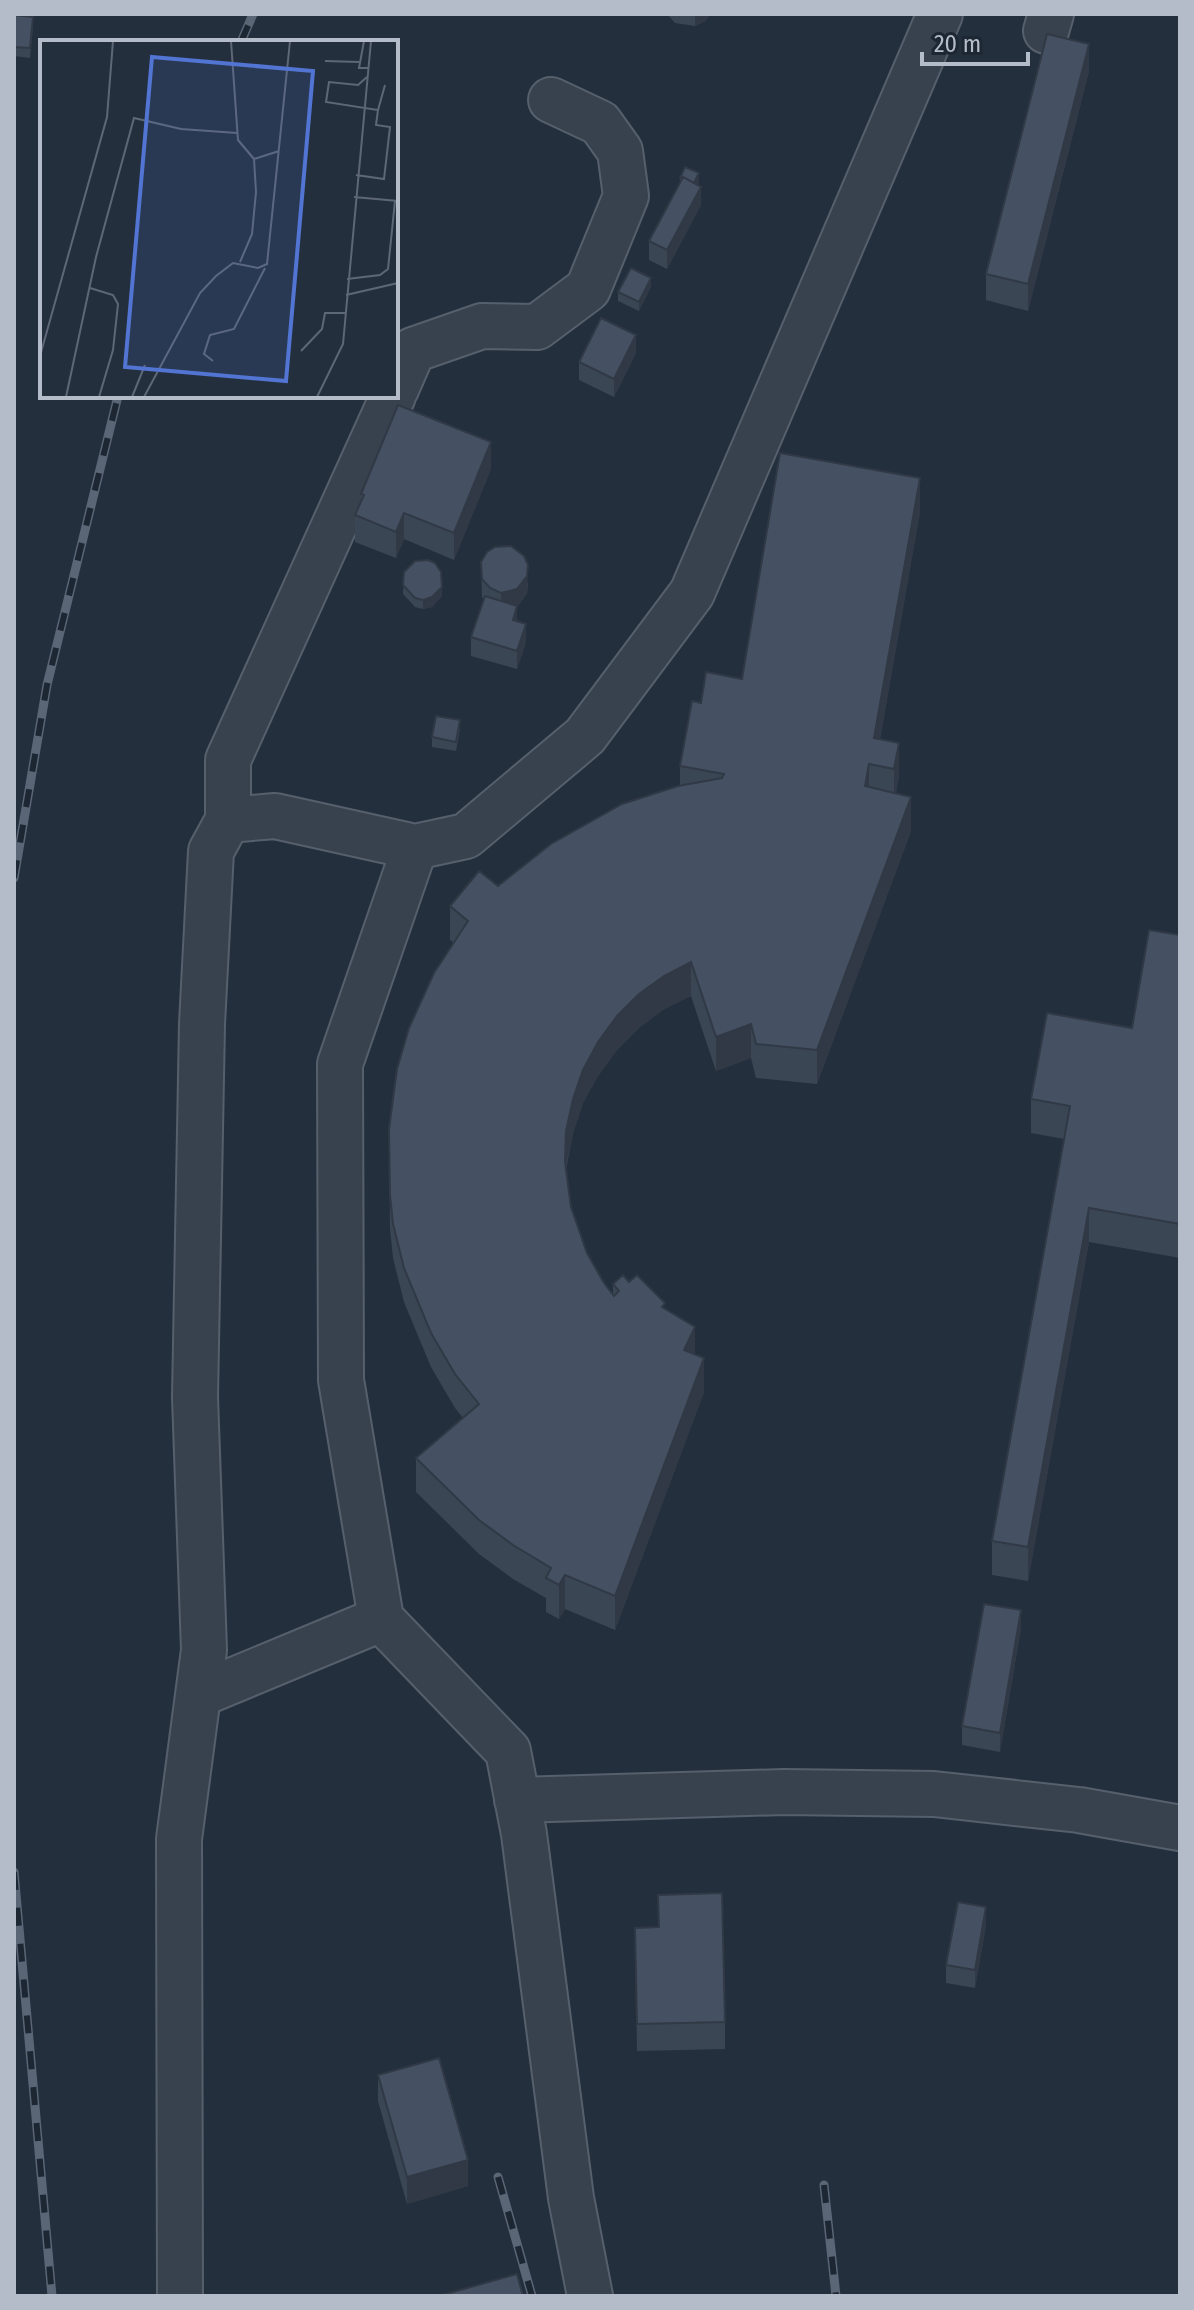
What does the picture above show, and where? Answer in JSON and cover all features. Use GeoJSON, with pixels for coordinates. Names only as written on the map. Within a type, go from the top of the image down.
{"type":"FeatureCollection","features":[{"type":"Feature","properties":{"kind":"lane"},"geometry":{"type":"LineString","coordinates":[[228,820],[275,816],[415,847],[466,836],[585,736],[692,593],[940,14]]}},
{"type":"Feature","properties":{"kind":"lane"},"geometry":{"type":"LineString","coordinates":[[398,384],[413,350],[482,326],[537,327],[588,289],[626,196],[620,151],[600,123],[551,100]]}},
{"type":"Feature","properties":{"kind":"lane"},"geometry":{"type":"LineString","coordinates":[[180,2296],[179,1839],[204,1650],[195,1397],[202,1024],[211,851],[228,820],[228,760],[392,398]]}},
{"type":"Feature","properties":{"kind":"lane"},"geometry":{"type":"LineString","coordinates":[[415,847],[340,1064],[341,1380],[381,1619],[508,1751],[571,2198],[590,2296]]}},
{"type":"Feature","properties":{"kind":"lane"},"geometry":{"type":"LineString","coordinates":[[198,1695],[381,1619]]}},
{"type":"Feature","properties":{"kind":"lane"},"geometry":{"type":"LineString","coordinates":[[517,1800],[784,1792],[934,1794],[1079,1810],[1180,1828]]}},
{"type":"Feature","properties":{"kind":"building"},"geometry":{"type":"Polygon","coordinates":[[[14,15],[33,17],[30,48],[14,47],[14,15]]]}},
{"type":"Feature","properties":{"kind":"building"},"geometry":{"type":"Polygon","coordinates":[[[1047,34],[1089,44],[1028,284],[986,274],[1047,34]]]}},
{"type":"Feature","properties":{"kind":"building"},"geometry":{"type":"Polygon","coordinates":[[[685,167],[699,173],[694,183],[680,178],[685,167]]]}},
{"type":"Feature","properties":{"kind":"building"},"geometry":{"type":"Polygon","coordinates":[[[683,177],[701,187],[667,250],[649,241],[683,177]]]}},
{"type":"Feature","properties":{"kind":"building"},"geometry":{"type":"Polygon","coordinates":[[[631,268],[651,278],[639,302],[618,292],[631,268]]]}},
{"type":"Feature","properties":{"kind":"building"},"geometry":{"type":"Polygon","coordinates":[[[601,318],[636,335],[614,379],[579,362],[601,318]]]}},
{"type":"Feature","properties":{"kind":"building"},"geometry":{"type":"Polygon","coordinates":[[[398,405],[491,442],[454,533],[404,513],[396,532],[355,515],[398,405]]]}},
{"type":"Feature","properties":{"kind":"building"},"geometry":{"type":"Polygon","coordinates":[[[780,453],[920,478],[874,738],[899,743],[894,769],[869,764],[865,786],[911,797],[817,1050],[756,1044],[751,1024],[716,1037],[691,962],[639,994],[617,1016],[583,1070],[566,1131],[565,1162],[571,1207],[587,1253],[614,1296],[619,1291],[613,1284],[623,1275],[629,1282],[637,1275],[665,1303],[662,1307],[695,1327],[684,1350],[704,1358],[615,1596],[565,1575],[559,1585],[546,1578],[551,1568],[479,1520],[416,1458],[479,1404],[455,1374],[431,1333],[404,1268],[393,1224],[389,1129],[397,1069],[409,1028],[434,973],[468,921],[450,906],[479,871],[498,886],[551,844],[622,804],[678,786],[722,778],[724,774],[680,766],[692,701],[701,703],[706,672],[742,679],[780,453]]]}},
{"type":"Feature","properties":{"kind":"building"},"geometry":{"type":"Polygon","coordinates":[[[511,546],[524,556],[528,565],[527,576],[517,589],[501,593],[490,588],[482,579],[481,562],[487,552],[495,547],[511,546]]]}},
{"type":"Feature","properties":{"kind":"building"},"geometry":{"type":"Polygon","coordinates":[[[415,561],[435,563],[441,572],[442,587],[432,597],[423,600],[415,598],[403,585],[404,572],[415,561]]]}},
{"type":"Feature","properties":{"kind":"building"},"geometry":{"type":"Polygon","coordinates":[[[485,596],[517,606],[513,620],[526,624],[517,651],[471,637],[485,596]]]}},
{"type":"Feature","properties":{"kind":"building"},"geometry":{"type":"Polygon","coordinates":[[[436,716],[460,720],[456,742],[432,737],[436,716]]]}},
{"type":"Feature","properties":{"kind":"building"},"geometry":{"type":"Polygon","coordinates":[[[1149,930],[1180,935],[1180,1224],[1089,1208],[1028,1547],[992,1541],[1070,1106],[1031,1099],[1047,1013],[1132,1028],[1149,930]]]}},
{"type":"Feature","properties":{"kind":"building"},"geometry":{"type":"Polygon","coordinates":[[[984,1604],[1021,1610],[1000,1733],[962,1726],[984,1604]]]}},
{"type":"Feature","properties":{"kind":"building"},"geometry":{"type":"Polygon","coordinates":[[[722,1893],[725,2022],[637,2024],[635,1928],[659,1927],[658,1895],[722,1893]]]}},
{"type":"Feature","properties":{"kind":"building"},"geometry":{"type":"Polygon","coordinates":[[[958,1902],[986,1907],[975,1970],[946,1965],[958,1902]]]}},
{"type":"Feature","properties":{"kind":"building"},"geometry":{"type":"Polygon","coordinates":[[[439,2058],[468,2160],[407,2177],[378,2075],[439,2058]]]}},
{"type":"Feature","properties":{"kind":"building"},"geometry":{"type":"Polygon","coordinates":[[[517,2274],[523,2296],[439,2296],[517,2274]]]}},
{"type":"Feature","properties":{"kind":"railway"},"geometry":{"type":"LineString","coordinates":[[242,40],[253,14]]}},
{"type":"Feature","properties":{"kind":"railway"},"geometry":{"type":"LineString","coordinates":[[14,878],[47,685],[118,398]]}},
{"type":"Feature","properties":{"kind":"railway"},"geometry":{"type":"LineString","coordinates":[[14,1872],[52,2296]]}},
{"type":"Feature","properties":{"kind":"railway"},"geometry":{"type":"LineString","coordinates":[[498,2177],[532,2296]]}},
{"type":"Feature","properties":{"kind":"railway"},"geometry":{"type":"LineString","coordinates":[[824,2185],[836,2296]]}}]}
